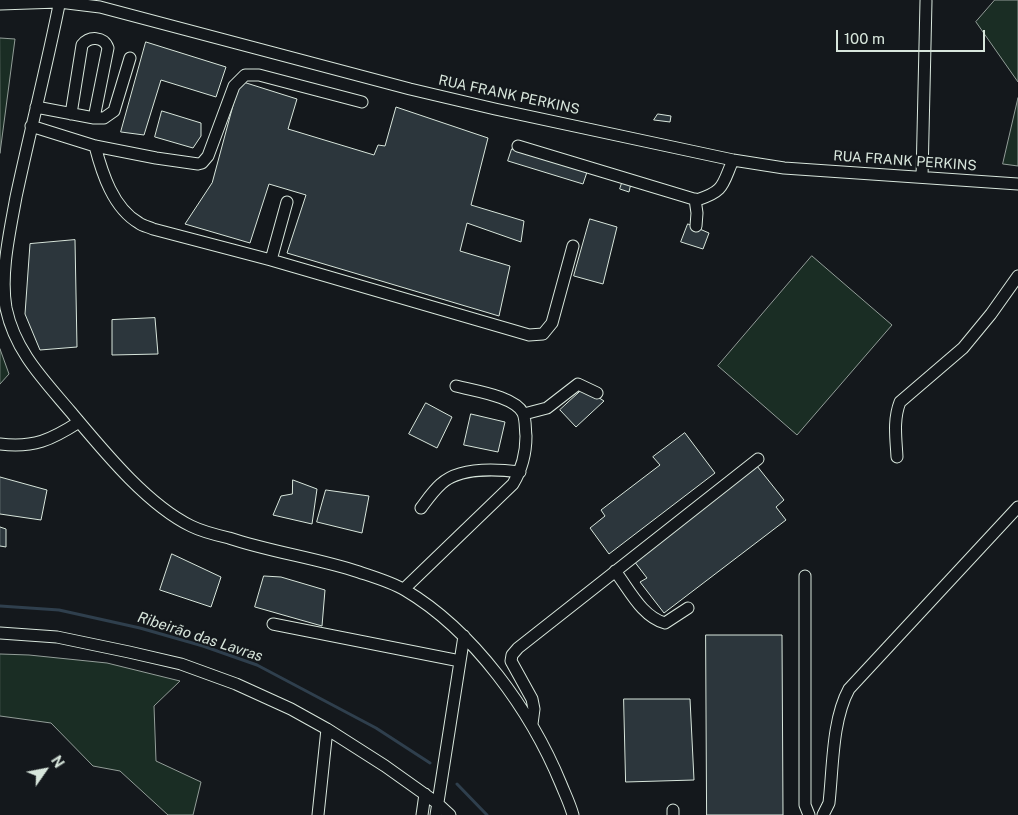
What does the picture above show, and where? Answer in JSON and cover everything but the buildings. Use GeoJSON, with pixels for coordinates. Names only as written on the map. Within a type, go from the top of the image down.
{"type":"FeatureCollection","features":[{"type":"Feature","properties":{"kind":"street","name":"RUA FRANK PERKINS"},"geometry":{"type":"LineString","coordinates":[[5,3],[59,1],[100,6],[495,109],[733,160],[784,168],[1018,184]]}},
{"type":"Feature","properties":{"kind":"street"},"geometry":{"type":"LineString","coordinates":[[59,1],[36,107],[30,126],[7,246],[4,282],[6,307],[19,346],[30,364],[79,422],[146,493],[176,517],[192,526],[249,545],[357,571],[389,582],[404,589],[442,617],[464,636],[490,667],[532,724],[553,763],[573,815]]}},
{"type":"Feature","properties":{"kind":"street"},"geometry":{"type":"LineString","coordinates":[[922,177],[926,1]]}},
{"type":"Feature","properties":{"kind":"street"},"geometry":{"type":"LineString","coordinates":[[71,114],[82,45],[86,40],[92,38],[107,43],[108,48],[94,118]]}},
{"type":"Feature","properties":{"kind":"street"},"geometry":{"type":"LineString","coordinates":[[36,107],[94,118],[104,118],[114,111],[130,58]]}},
{"type":"Feature","properties":{"kind":"street"},"geometry":{"type":"LineString","coordinates":[[30,126],[95,146],[193,164],[202,163],[208,156],[234,86],[240,78],[249,74],[362,102]]}},
{"type":"Feature","properties":{"kind":"street"},"geometry":{"type":"LineString","coordinates":[[95,146],[110,190],[129,215],[139,223],[153,229],[271,260],[529,335],[543,334],[552,322],[573,246]]}},
{"type":"Feature","properties":{"kind":"street"},"geometry":{"type":"LineString","coordinates":[[518,146],[697,200],[710,196],[720,189],[733,160]]}},
{"type":"Feature","properties":{"kind":"street"},"geometry":{"type":"LineString","coordinates":[[695,199],[696,226]]}},
{"type":"Feature","properties":{"kind":"street"},"geometry":{"type":"LineString","coordinates":[[271,260],[287,202]]}},
{"type":"Feature","properties":{"kind":"street"},"geometry":{"type":"LineString","coordinates":[[897,457],[895,424],[896,411],[900,402],[963,348],[1018,276]]}},
{"type":"Feature","properties":{"kind":"street"},"geometry":{"type":"LineString","coordinates":[[524,414],[547,408],[578,384],[597,393]]}},
{"type":"Feature","properties":{"kind":"street"},"geometry":{"type":"LineString","coordinates":[[404,589],[513,484],[524,460],[526,442],[524,414],[518,406],[503,398],[456,386]]}},
{"type":"Feature","properties":{"kind":"street"},"geometry":{"type":"LineString","coordinates":[[0,444],[23,446],[40,443],[79,422]]}},
{"type":"Feature","properties":{"kind":"street"},"geometry":{"type":"LineString","coordinates":[[532,724],[534,708],[532,699],[511,661],[512,655],[518,648],[758,458]]}},
{"type":"Feature","properties":{"kind":"street"},"geometry":{"type":"LineString","coordinates":[[421,508],[441,484],[451,477],[483,470],[520,472]]}},
{"type":"Feature","properties":{"kind":"street"},"geometry":{"type":"LineString","coordinates":[[823,815],[829,803],[838,719],[842,702],[849,689],[1018,507]]}},
{"type":"Feature","properties":{"kind":"street"},"geometry":{"type":"LineString","coordinates":[[615,571],[647,613],[655,620],[665,623],[688,608]]}},
{"type":"Feature","properties":{"kind":"street"},"geometry":{"type":"LineString","coordinates":[[805,576],[805,805],[809,815]]}},
{"type":"Feature","properties":{"kind":"street"},"geometry":{"type":"LineString","coordinates":[[273,624],[460,661]]}},
{"type":"Feature","properties":{"kind":"street"},"geometry":{"type":"LineString","coordinates":[[0,633],[57,637],[181,664],[236,684],[282,704],[328,729],[425,794],[437,809],[450,815]]}},
{"type":"Feature","properties":{"kind":"street"},"geometry":{"type":"LineString","coordinates":[[437,809],[464,636]]}},
{"type":"Feature","properties":{"kind":"street"},"geometry":{"type":"LineString","coordinates":[[318,815],[328,729]]}},
{"type":"Feature","properties":{"kind":"street"},"geometry":{"type":"LineString","coordinates":[[422,815],[425,794]]}},
{"type":"Feature","properties":{"kind":"green space"},"geometry":{"type":"Polygon","coordinates":[[[995,0],[1018,0],[1018,82],[976,22],[995,0]]]}},
{"type":"Feature","properties":{"kind":"green space"},"geometry":{"type":"Polygon","coordinates":[[[0,38],[15,39],[0,153],[0,38]]]}},
{"type":"Feature","properties":{"kind":"green space"},"geometry":{"type":"Polygon","coordinates":[[[1018,98],[1018,166],[1003,164],[1018,98]]]}},
{"type":"Feature","properties":{"kind":"green space"},"geometry":{"type":"Polygon","coordinates":[[[812,256],[892,325],[797,435],[718,366],[812,256]]]}},
{"type":"Feature","properties":{"kind":"green space"},"geometry":{"type":"Polygon","coordinates":[[[0,349],[9,374],[0,384],[0,349]]]}},
{"type":"Feature","properties":{"kind":"green space"},"geometry":{"type":"Polygon","coordinates":[[[0,654],[107,663],[180,681],[154,706],[156,761],[201,782],[193,815],[168,815],[120,771],[93,766],[51,723],[0,716],[0,654]]]}},
{"type":"Feature","properties":{"kind":"waterway","name":"Ribeirão das Lavras"},"geometry":{"type":"LineString","coordinates":[[0,606],[59,610],[140,628],[203,646],[257,665],[376,728],[430,763]]}},
{"type":"Feature","properties":{"kind":"waterway","name":"Ribeirão das Lavras"},"geometry":{"type":"LineString","coordinates":[[457,784],[487,815]]}}]}
